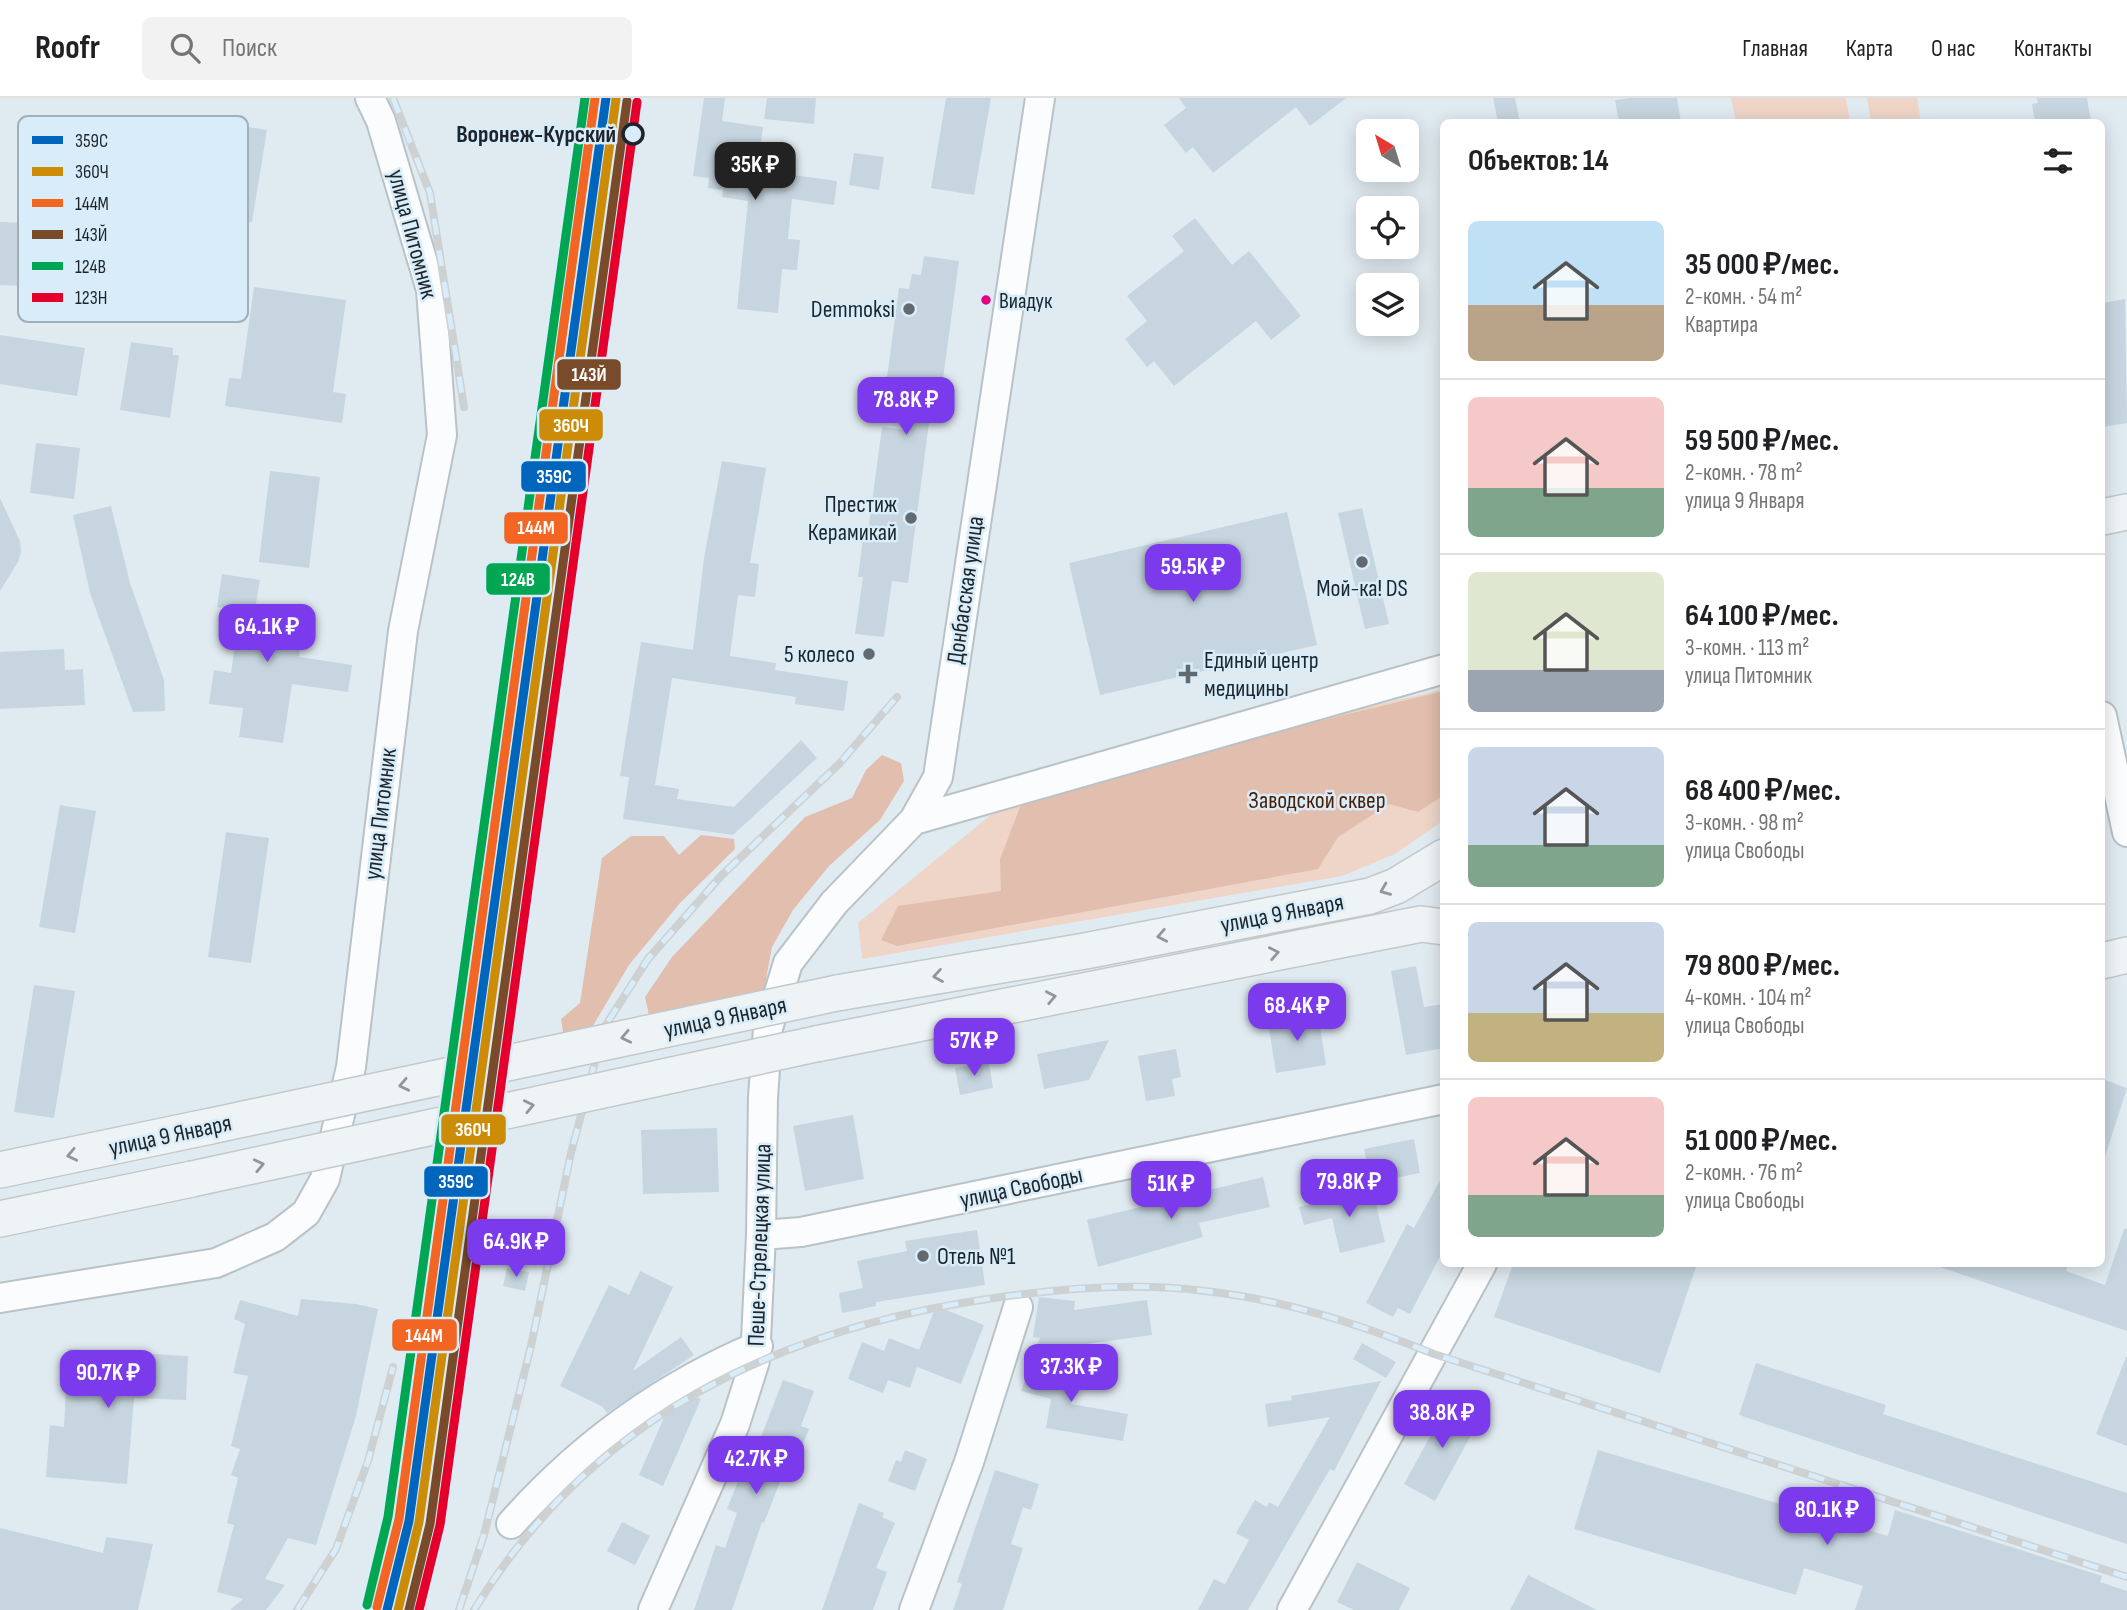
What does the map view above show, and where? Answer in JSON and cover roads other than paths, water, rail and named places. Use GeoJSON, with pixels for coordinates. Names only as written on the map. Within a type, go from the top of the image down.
{"type":"FeatureCollection","features":[{"type":"Feature","properties":{"kind":"main road"},"geometry":{"type":"LineString","coordinates":[[2105,516],[2127,512]]}},
{"type":"Feature","properties":{"kind":"main road","name":"улица 9 Января"},"geometry":{"type":"LineString","coordinates":[[0,1170],[837,993],[1085,951],[1370,896],[1396,886],[1440,859]]}},
{"type":"Feature","properties":{"kind":"main road","name":"улица 9 Января"},"geometry":{"type":"LineString","coordinates":[[0,1219],[816,1044],[1432,925]]}},
{"type":"Feature","properties":{"kind":"main road"},"geometry":{"type":"LineString","coordinates":[[2105,960],[2127,955]]}},
{"type":"Feature","properties":{"kind":"street","name":"улица Питомник"},"geometry":{"type":"LineString","coordinates":[[0,1298],[216,1263],[275,1237],[306,1213],[325,1179],[351,1068],[403,631],[442,435],[431,290],[380,121],[370,98]]}},
{"type":"Feature","properties":{"kind":"street","name":"Донбасская улица"},"geometry":{"type":"LineString","coordinates":[[768,1028],[788,963],[834,903],[914,820],[939,777],[1040,98]]}},
{"type":"Feature","properties":{"kind":"street"},"geometry":{"type":"LineString","coordinates":[[914,820],[1440,670]]}},
{"type":"Feature","properties":{"kind":"street"},"geometry":{"type":"LineString","coordinates":[[2105,730],[2127,832]]}},
{"type":"Feature","properties":{"kind":"street","name":"Пеше-Стрелецкая улица"},"geometry":{"type":"LineString","coordinates":[[653,1610],[735,1424],[758,1346],[763,1097],[768,1028]]}},
{"type":"Feature","properties":{"kind":"street","name":"улица Свободы"},"geometry":{"type":"LineString","coordinates":[[761,1235],[814,1230],[1440,1100]]}},
{"type":"Feature","properties":{"kind":"street"},"geometry":{"type":"LineString","coordinates":[[1292,1610],[1480,1267]]}},
{"type":"Feature","properties":{"kind":"street"},"geometry":{"type":"LineString","coordinates":[[914,1610],[969,1462],[1018,1307]]}},
{"type":"Feature","properties":{"kind":"street"},"geometry":{"type":"LineString","coordinates":[[511,1524],[554,1476],[600,1437],[689,1379],[758,1346]]}},
{"type":"Feature","properties":{"kind":"railway"},"geometry":{"type":"LineString","coordinates":[[393,98],[430,193],[464,407]]}},
{"type":"Feature","properties":{"kind":"railway"},"geometry":{"type":"LineString","coordinates":[[459,1610],[484,1535],[531,1346],[571,1153],[604,1028],[648,959],[721,876],[839,764],[897,697]]}},
{"type":"Feature","properties":{"kind":"railway"},"geometry":{"type":"LineString","coordinates":[[474,1610],[521,1542],[574,1484],[633,1435],[696,1393],[765,1359],[837,1333],[914,1312],[1020,1294],[1126,1287],[1179,1288],[1235,1295],[1321,1315],[1434,1354],[2127,1577]]}},
{"type":"Feature","properties":{"kind":"railway"},"geometry":{"type":"LineString","coordinates":[[297,1610],[336,1549],[368,1461],[393,1367]]}},
{"type":"Feature","properties":{"kind":"railway"},"geometry":{"type":"LineString","coordinates":[[423,1610],[436,1506]]}},
{"type":"Feature","properties":{"kind":"place","name":"Воронеж-Курский"},"geometry":{"type":"Point","coordinates":[633,134]}},
{"type":"Feature","properties":{"kind":"place","name":"Виадук"},"geometry":{"type":"Point","coordinates":[986,300]}},
{"type":"Feature","properties":{"kind":"place","name":"Demmoksi"},"geometry":{"type":"Point","coordinates":[909,309]}},
{"type":"Feature","properties":{"kind":"place","name":"Престиж Керамикай"},"geometry":{"type":"Point","coordinates":[911,518]}},
{"type":"Feature","properties":{"kind":"place","name":"Мой-ка! DS"},"geometry":{"type":"Point","coordinates":[1362,562]}},
{"type":"Feature","properties":{"kind":"place","name":"5 колесо"},"geometry":{"type":"Point","coordinates":[869,654]}},
{"type":"Feature","properties":{"kind":"place","name":"Единый центр медицины"},"geometry":{"type":"Point","coordinates":[1188,674]}},
{"type":"Feature","properties":{"kind":"place","name":"Отель №1"},"geometry":{"type":"Point","coordinates":[923,1256]}},
{"type":"Feature","properties":{"kind":"park label","name":"Заводской сквер"},"geometry":{"type":"Point","coordinates":[1317,800]}}]}
